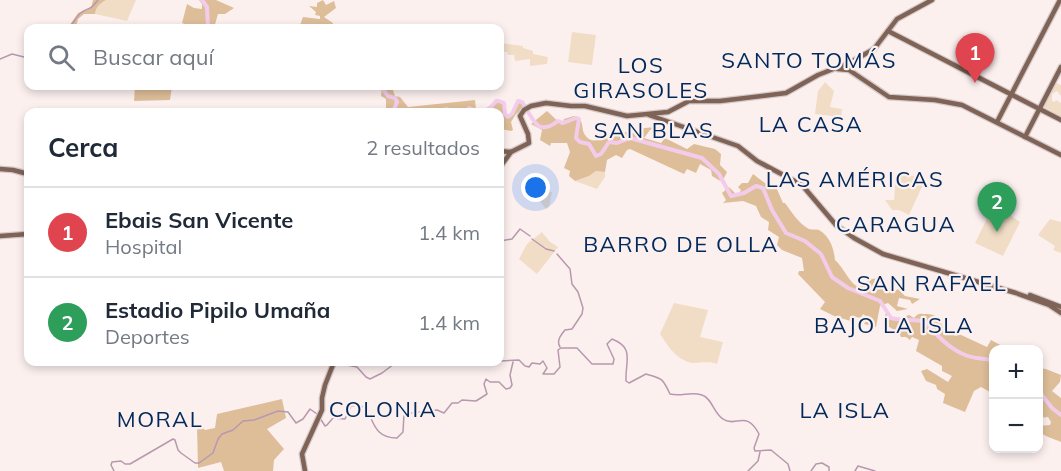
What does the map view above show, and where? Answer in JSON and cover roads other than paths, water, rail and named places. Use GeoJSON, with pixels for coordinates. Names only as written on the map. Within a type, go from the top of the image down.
{"type":"FeatureCollection","features":[{"type":"Feature","properties":{"kind":"main road"},"geometry":{"type":"LineString","coordinates":[[504,153],[529,143],[520,116],[524,110],[546,103],[585,106],[622,116],[668,111],[689,101],[720,101],[786,93],[818,75],[851,62],[879,45],[903,14],[932,0]]}},
{"type":"Feature","properties":{"kind":"main road"},"geometry":{"type":"LineString","coordinates":[[997,122],[1060,0]]}},
{"type":"Feature","properties":{"kind":"main road"},"geometry":{"type":"LineString","coordinates":[[888,31],[1061,120]]}},
{"type":"Feature","properties":{"kind":"main road"},"geometry":{"type":"LineString","coordinates":[[849,70],[851,62]]}},
{"type":"Feature","properties":{"kind":"main road"},"geometry":{"type":"LineString","coordinates":[[1025,137],[1061,67]]}},
{"type":"Feature","properties":{"kind":"main road"},"geometry":{"type":"LineString","coordinates":[[832,70],[844,68],[849,70],[889,97],[955,102],[1061,155]]}},
{"type":"Feature","properties":{"kind":"main road"},"geometry":{"type":"LineString","coordinates":[[668,111],[672,122]]}},
{"type":"Feature","properties":{"kind":"main road"},"geometry":{"type":"LineString","coordinates":[[647,114],[735,145],[794,180],[807,190],[829,218],[841,228],[883,254],[1016,293],[1049,305],[1061,313]]}},
{"type":"Feature","properties":{"kind":"main road"},"geometry":{"type":"LineString","coordinates":[[0,169],[24,173]]}},
{"type":"Feature","properties":{"kind":"main road"},"geometry":{"type":"LineString","coordinates":[[0,236],[24,234]]}},
{"type":"Feature","properties":{"kind":"main road"},"geometry":{"type":"LineString","coordinates":[[1016,293],[1038,297],[1061,307]]}},
{"type":"Feature","properties":{"kind":"main road"},"geometry":{"type":"LineString","coordinates":[[304,471],[302,454],[319,418],[325,385],[332,366]]}},
{"type":"Feature","properties":{"kind":"waterway"},"geometry":{"type":"LineString","coordinates":[[72,24],[80,14],[92,7],[98,0]]}},
{"type":"Feature","properties":{"kind":"waterway"},"geometry":{"type":"LineString","coordinates":[[202,0],[207,7],[208,24]]}},
{"type":"Feature","properties":{"kind":"waterway"},"geometry":{"type":"LineString","coordinates":[[0,59],[12,54],[24,57]]}},
{"type":"Feature","properties":{"kind":"waterway"},"geometry":{"type":"LineString","coordinates":[[384,90],[388,96],[395,98],[397,102],[395,108]]}},
{"type":"Feature","properties":{"kind":"waterway"},"geometry":{"type":"LineString","coordinates":[[490,108],[496,101],[504,103],[505,114],[508,117],[512,114],[518,101],[522,102],[536,124],[545,127],[558,121],[563,123],[579,119],[576,138],[580,142],[589,144],[596,156],[601,154],[609,142],[617,143],[630,138],[702,158],[719,174],[731,196],[744,193],[756,186],[763,188],[772,210],[786,233],[805,241],[821,254],[832,277],[848,288],[880,301],[891,318],[925,321],[953,349],[965,355],[989,360]]}},
{"type":"Feature","properties":{"kind":"waterway"},"geometry":{"type":"LineString","coordinates":[[504,240],[512,239],[520,229],[530,236]]}},
{"type":"Feature","properties":{"kind":"waterway"},"geometry":{"type":"LineString","coordinates":[[532,239],[546,249],[554,251]]}},
{"type":"Feature","properties":{"kind":"waterway"},"geometry":{"type":"LineString","coordinates":[[557,254],[570,269],[572,284],[578,292],[583,308],[582,314],[572,329],[565,330],[561,336],[560,347]]}},
{"type":"Feature","properties":{"kind":"waterway"},"geometry":{"type":"LineString","coordinates":[[504,361],[519,360],[529,367],[532,363],[540,364],[543,361],[547,368],[543,374],[554,374],[560,367],[558,350],[577,348],[592,364],[613,364],[614,359],[607,344],[612,339],[626,351],[626,381],[629,383],[646,374],[661,380],[670,394],[702,395],[723,419],[732,422],[741,420],[750,422],[759,434],[755,451],[771,450],[788,464],[790,471]]}},
{"type":"Feature","properties":{"kind":"waterway"},"geometry":{"type":"LineString","coordinates":[[320,418],[325,426],[333,418],[345,419],[351,406],[359,405],[365,408],[379,432],[397,438],[403,432],[404,414],[437,410],[444,413],[452,403],[462,400],[476,401],[487,394],[484,384],[486,379],[490,382],[499,382],[506,389],[510,388],[513,362]]}},
{"type":"Feature","properties":{"kind":"waterway"},"geometry":{"type":"LineString","coordinates":[[352,366],[357,367],[370,379],[391,366]]}},
{"type":"Feature","properties":{"kind":"waterway"},"geometry":{"type":"LineString","coordinates":[[1043,396],[1061,415]]}},
{"type":"Feature","properties":{"kind":"waterway"},"geometry":{"type":"LineString","coordinates":[[114,471],[112,462],[121,461],[130,464],[173,439],[181,453],[195,463],[199,463],[213,453],[222,434],[233,430],[243,421],[254,420],[278,411],[288,412],[296,423],[303,419],[310,409],[317,414]]}},
{"type":"Feature","properties":{"kind":"waterway"},"geometry":{"type":"LineString","coordinates":[[748,471],[758,461],[760,452]]}},
{"type":"Feature","properties":{"kind":"waterway"},"geometry":{"type":"LineString","coordinates":[[811,471],[816,464],[822,463],[829,467],[829,471]]}},
{"type":"Feature","properties":{"kind":"waterway"},"geometry":{"type":"LineString","coordinates":[[855,471],[858,466],[875,471]]}},
{"type":"Feature","properties":{"kind":"place","name":"Ebais San Vicente"},"geometry":{"type":"Point","coordinates":[975,83]}},
{"type":"Feature","properties":{"kind":"place","name":"Estadio Pipilo Umaña"},"geometry":{"type":"Point","coordinates":[997,232]}},
{"type":"Feature","properties":{"kind":"district","name":"SANTO TOMÁS"},"geometry":{"type":"Point","coordinates":[809,60]}},
{"type":"Feature","properties":{"kind":"district","name":"LOS GIRASOLES"},"geometry":{"type":"Point","coordinates":[641,78]}},
{"type":"Feature","properties":{"kind":"district","name":"LA CASA"},"geometry":{"type":"Point","coordinates":[811,124]}},
{"type":"Feature","properties":{"kind":"district","name":"SAN BLAS"},"geometry":{"type":"Point","coordinates":[654,130]}},
{"type":"Feature","properties":{"kind":"district","name":"LAS AMÉRICAS"},"geometry":{"type":"Point","coordinates":[855,179]}},
{"type":"Feature","properties":{"kind":"district","name":"CARAGUA"},"geometry":{"type":"Point","coordinates":[896,224]}},
{"type":"Feature","properties":{"kind":"district","name":"BARRO DE OLLA"},"geometry":{"type":"Point","coordinates":[681,244]}},
{"type":"Feature","properties":{"kind":"district","name":"SAN RAFAEL"},"geometry":{"type":"Point","coordinates":[932,283]}},
{"type":"Feature","properties":{"kind":"district","name":"BAJO LA ISLA"},"geometry":{"type":"Point","coordinates":[894,325]}},
{"type":"Feature","properties":{"kind":"district","name":"COLONIA"},"geometry":{"type":"Point","coordinates":[383,409]}},
{"type":"Feature","properties":{"kind":"district","name":"LA ISLA"},"geometry":{"type":"Point","coordinates":[845,410]}},
{"type":"Feature","properties":{"kind":"district","name":"MORAL"},"geometry":{"type":"Point","coordinates":[160,419]}}]}
